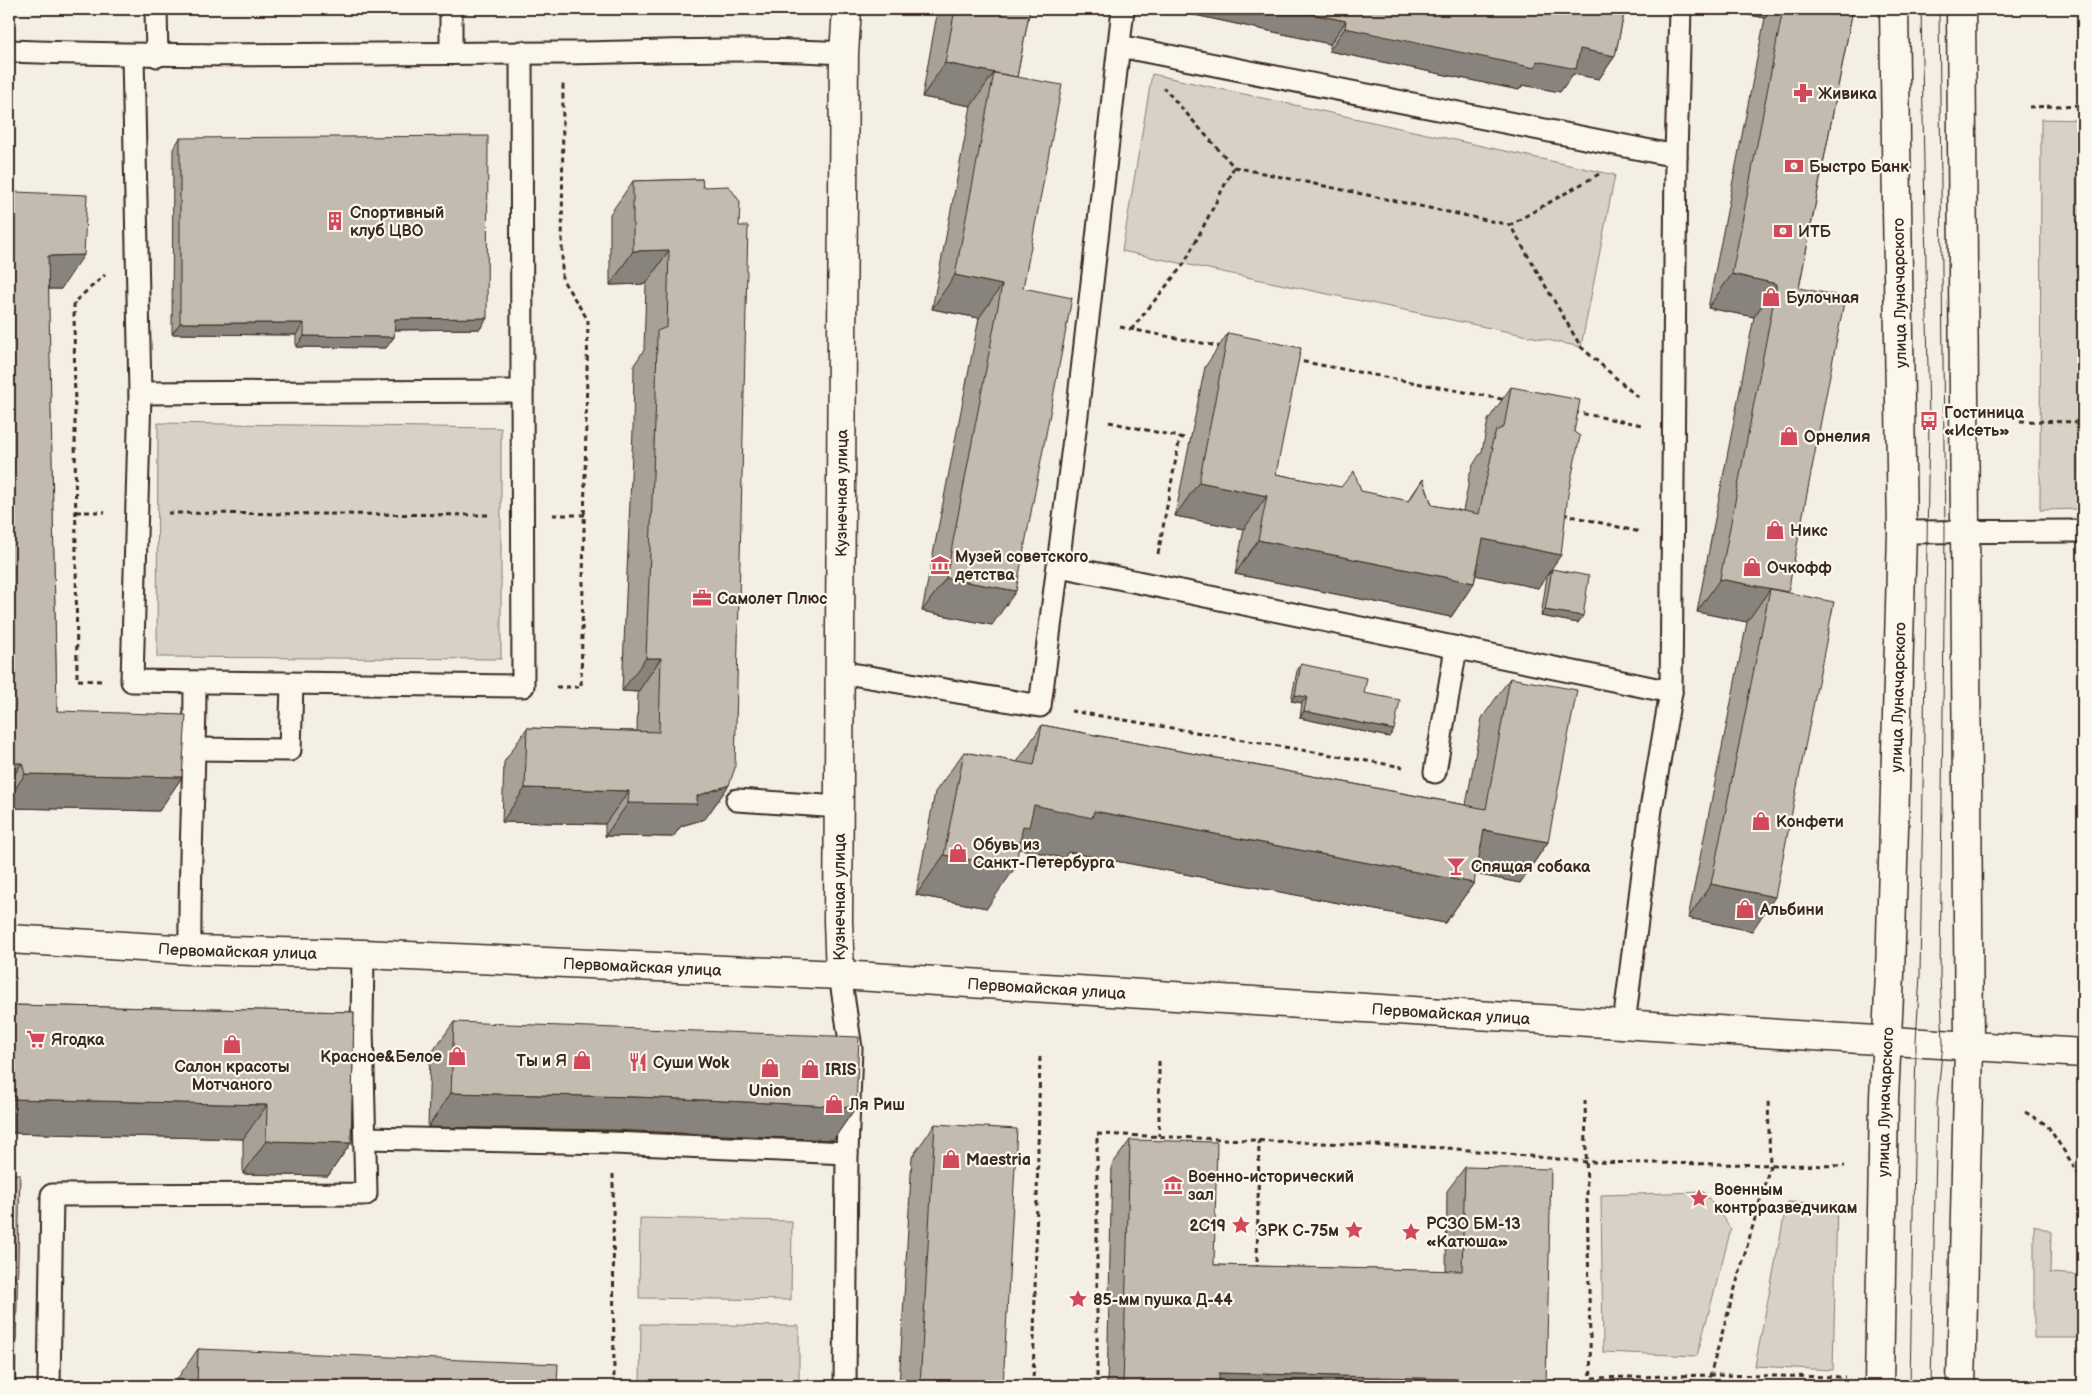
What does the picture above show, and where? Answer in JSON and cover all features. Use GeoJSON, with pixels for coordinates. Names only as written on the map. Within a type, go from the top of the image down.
{"type":"FeatureCollection","features":[{"type":"Feature","properties":{"kind":"street","name":"Кузнечная улица"},"geometry":{"type":"LineString","coordinates":[[840,976],[839,807],[844,53],[846,9]]}},
{"type":"Feature","properties":{"kind":"street","name":"улица Луначарского"},"geometry":{"type":"LineString","coordinates":[[1878,1386],[1886,1040],[1890,974],[1902,532],[1894,9]]}},
{"type":"Feature","properties":{"kind":"street"},"geometry":{"type":"LineString","coordinates":[[1961,9],[1969,1045],[1961,1386]]}},
{"type":"Feature","properties":{"kind":"street","name":"Первомайская улица"},"geometry":{"type":"LineString","coordinates":[[9,939],[190,950],[364,954],[840,976],[2083,1053]]}},
{"type":"Feature","properties":{"kind":"lane"},"geometry":{"type":"LineString","coordinates":[[156,9],[156,56]]}},
{"type":"Feature","properties":{"kind":"lane"},"geometry":{"type":"LineString","coordinates":[[451,9],[451,53]]}},
{"type":"Feature","properties":{"kind":"lane"},"geometry":{"type":"LineString","coordinates":[[840,672],[1040,706],[1060,566],[1078,415],[1123,9]]}},
{"type":"Feature","properties":{"kind":"lane"},"geometry":{"type":"LineString","coordinates":[[1624,1024],[1651,809],[1671,692],[1676,156],[1680,9]]}},
{"type":"Feature","properties":{"kind":"lane"},"geometry":{"type":"LineString","coordinates":[[1119,46],[1676,156]]}},
{"type":"Feature","properties":{"kind":"lane"},"geometry":{"type":"LineString","coordinates":[[9,52],[156,56],[564,53],[678,49],[789,49],[844,53]]}},
{"type":"Feature","properties":{"kind":"lane"},"geometry":{"type":"LineString","coordinates":[[134,55],[140,393],[132,681],[523,686],[521,52]]}},
{"type":"Feature","properties":{"kind":"lane"},"geometry":{"type":"LineString","coordinates":[[140,393],[522,391]]}},
{"type":"Feature","properties":{"kind":"lane"},"geometry":{"type":"LineString","coordinates":[[1902,532],[2083,531]]}},
{"type":"Feature","properties":{"kind":"lane"},"geometry":{"type":"LineString","coordinates":[[1060,566],[1671,692]]}},
{"type":"Feature","properties":{"kind":"lane"},"geometry":{"type":"LineString","coordinates":[[1435,772],[1456,648]]}},
{"type":"Feature","properties":{"kind":"lane"},"geometry":{"type":"LineString","coordinates":[[190,950],[195,682]]}},
{"type":"Feature","properties":{"kind":"lane"},"geometry":{"type":"LineString","coordinates":[[195,749],[290,750],[292,684]]}},
{"type":"Feature","properties":{"kind":"lane"},"geometry":{"type":"LineString","coordinates":[[737,800],[839,807]]}},
{"type":"Feature","properties":{"kind":"lane"},"geometry":{"type":"LineString","coordinates":[[48,1386],[52,1195],[366,1194],[362,1027],[364,954]]}},
{"type":"Feature","properties":{"kind":"lane"},"geometry":{"type":"LineString","coordinates":[[840,976],[851,1048],[847,1153],[845,1386]]}},
{"type":"Feature","properties":{"kind":"lane"},"geometry":{"type":"LineString","coordinates":[[365,1138],[613,1142],[847,1153]]}},
{"type":"Feature","properties":{"kind":"path"},"geometry":{"type":"LineString","coordinates":[[2073,9],[2083,26]]}},
{"type":"Feature","properties":{"kind":"path"},"geometry":{"type":"LineString","coordinates":[[523,686],[581,687],[588,320],[562,279],[564,53]]}},
{"type":"Feature","properties":{"kind":"path"},"geometry":{"type":"LineString","coordinates":[[1158,81],[1234,167],[1510,225],[1601,172]]}},
{"type":"Feature","properties":{"kind":"path"},"geometry":{"type":"LineString","coordinates":[[2028,107],[2083,105]]}},
{"type":"Feature","properties":{"kind":"path"},"geometry":{"type":"LineString","coordinates":[[1131,330],[1184,264],[1234,167]]}},
{"type":"Feature","properties":{"kind":"path"},"geometry":{"type":"LineString","coordinates":[[1510,225],[1581,347],[1674,431]]}},
{"type":"Feature","properties":{"kind":"path"},"geometry":{"type":"LineString","coordinates":[[107,274],[74,302],[77,680],[132,681]]}},
{"type":"Feature","properties":{"kind":"path"},"geometry":{"type":"LineString","coordinates":[[1088,320],[1228,348]]}},
{"type":"Feature","properties":{"kind":"path"},"geometry":{"type":"LineString","coordinates":[[1286,359],[1509,400]]}},
{"type":"Feature","properties":{"kind":"path"},"geometry":{"type":"LineString","coordinates":[[1568,411],[1674,431]]}},
{"type":"Feature","properties":{"kind":"path"},"geometry":{"type":"LineString","coordinates":[[1078,415],[1182,437],[1152,585]]}},
{"type":"Feature","properties":{"kind":"path"},"geometry":{"type":"LineString","coordinates":[[2020,421],[2083,422]]}},
{"type":"Feature","properties":{"kind":"path"},"geometry":{"type":"LineString","coordinates":[[76,512],[585,515]]}},
{"type":"Feature","properties":{"kind":"path"},"geometry":{"type":"LineString","coordinates":[[1557,513],[1671,539]]}},
{"type":"Feature","properties":{"kind":"path"},"geometry":{"type":"LineString","coordinates":[[1040,706],[1435,772]]}},
{"type":"Feature","properties":{"kind":"path"},"geometry":{"type":"LineString","coordinates":[[1033,1386],[1040,1056]]}},
{"type":"Feature","properties":{"kind":"path"},"geometry":{"type":"LineString","coordinates":[[1158,1061],[1159,1136]]}},
{"type":"Feature","properties":{"kind":"path"},"geometry":{"type":"LineString","coordinates":[[1707,1386],[1770,1166],[1768,1098]]}},
{"type":"Feature","properties":{"kind":"path"},"geometry":{"type":"LineString","coordinates":[[1586,1100],[1591,1386]]}},
{"type":"Feature","properties":{"kind":"path"},"geometry":{"type":"LineString","coordinates":[[2025,1112],[2047,1125],[2083,1180]]}},
{"type":"Feature","properties":{"kind":"path"},"geometry":{"type":"LineString","coordinates":[[1097,1386],[1097,1134],[1447,1148],[1588,1162],[1845,1166]]}},
{"type":"Feature","properties":{"kind":"path"},"geometry":{"type":"LineString","coordinates":[[1257,1272],[1259,1140]]}},
{"type":"Feature","properties":{"kind":"path"},"geometry":{"type":"LineString","coordinates":[[613,1142],[614,1386]]}},
{"type":"Feature","properties":{"kind":"path"},"geometry":{"type":"LineString","coordinates":[[1592,1378],[1710,1375],[1845,1377]]}},
{"type":"Feature","properties":{"kind":"shaded area"},"geometry":{"type":"Polygon","coordinates":[[[1152,74],[1615,175],[1581,347],[1122,251],[1152,74]]]}},
{"type":"Feature","properties":{"kind":"shaded area"},"geometry":{"type":"Polygon","coordinates":[[[2041,119],[2083,120],[2083,509],[2040,510],[2041,119]]]}},
{"type":"Feature","properties":{"kind":"shaded area"},"geometry":{"type":"Polygon","coordinates":[[[158,423],[501,428],[501,659],[157,657],[158,423]]]}},
{"type":"Feature","properties":{"kind":"shaded area"},"geometry":{"type":"Polygon","coordinates":[[[1704,1192],[1731,1229],[1697,1356],[1603,1352],[1601,1195],[1704,1192]]]}},
{"type":"Feature","properties":{"kind":"shaded area"},"geometry":{"type":"Polygon","coordinates":[[[1787,1202],[1837,1203],[1833,1370],[1755,1366],[1787,1202]]]}},
{"type":"Feature","properties":{"kind":"shaded area"},"geometry":{"type":"Polygon","coordinates":[[[640,1218],[792,1221],[791,1300],[639,1298],[640,1218]]]}},
{"type":"Feature","properties":{"kind":"shaded area"},"geometry":{"type":"Polygon","coordinates":[[[2034,1225],[2051,1232],[2050,1273],[2083,1275],[2083,1338],[2034,1338],[2034,1225]]]}},
{"type":"Feature","properties":{"kind":"shaded area"},"geometry":{"type":"Polygon","coordinates":[[[641,1324],[799,1326],[799,1386],[640,1386],[641,1324]]]}},
{"type":"Feature","properties":{"kind":"building"},"geometry":{"type":"Polygon","coordinates":[[[955,9],[1030,9],[1017,77],[945,63],[955,9]]]}},
{"type":"Feature","properties":{"kind":"building"},"geometry":{"type":"Polygon","coordinates":[[[1288,9],[1625,9],[1615,56],[1580,49],[1576,69],[1537,61],[1535,68],[1345,28],[1346,21],[1288,9]]]}},
{"type":"Feature","properties":{"kind":"building"},"geometry":{"type":"Polygon","coordinates":[[[1783,9],[1853,9],[1799,288],[1845,297],[1788,592],[1720,579],[1777,284],[1732,274],[1783,9]]]}},
{"type":"Feature","properties":{"kind":"building"},"geometry":{"type":"Polygon","coordinates":[[[994,73],[1062,85],[1023,288],[1072,298],[1016,591],[946,578],[1002,285],[955,275],[994,73]]]}},
{"type":"Feature","properties":{"kind":"building","name":"Спортивный клуб ЦВО"},"geometry":{"type":"Polygon","coordinates":[[[488,136],[487,318],[395,319],[394,337],[304,336],[304,323],[180,323],[180,138],[488,136]]]}},
{"type":"Feature","properties":{"kind":"building"},"geometry":{"type":"Polygon","coordinates":[[[702,179],[703,187],[729,186],[740,202],[739,226],[748,226],[735,768],[729,785],[697,796],[697,804],[628,803],[629,791],[525,788],[527,728],[659,732],[661,658],[646,658],[657,331],[667,327],[669,250],[633,251],[633,181],[702,179]]]}},
{"type":"Feature","properties":{"kind":"building"},"geometry":{"type":"Polygon","coordinates":[[[16,192],[87,195],[84,255],[48,256],[57,711],[186,715],[182,777],[25,774],[22,763],[9,763],[9,199],[16,192]]]}},
{"type":"Feature","properties":{"kind":"building"},"geometry":{"type":"Polygon","coordinates":[[[1228,333],[1301,348],[1276,474],[1341,487],[1354,471],[1361,491],[1409,501],[1423,479],[1432,505],[1479,514],[1493,448],[1491,447],[1496,431],[1504,427],[1511,387],[1580,400],[1574,432],[1580,436],[1568,494],[1561,555],[1483,539],[1474,583],[1258,540],[1267,496],[1199,482],[1228,333]]]}},
{"type":"Feature","properties":{"kind":"building"},"geometry":{"type":"Polygon","coordinates":[[[1552,569],[1589,576],[1583,616],[1545,610],[1552,569]]]}},
{"type":"Feature","properties":{"kind":"building"},"geometry":{"type":"Polygon","coordinates":[[[1770,589],[1834,602],[1775,897],[1711,884],[1770,589]]]}},
{"type":"Feature","properties":{"kind":"building"},"geometry":{"type":"Polygon","coordinates":[[[1301,664],[1367,678],[1364,693],[1400,700],[1394,730],[1304,711],[1307,697],[1295,695],[1301,664]]]}},
{"type":"Feature","properties":{"kind":"building"},"geometry":{"type":"Polygon","coordinates":[[[1510,678],[1577,690],[1548,842],[1484,830],[1474,883],[1094,811],[1092,818],[1034,805],[1029,827],[1023,826],[1015,868],[944,855],[964,752],[1034,765],[1042,725],[1486,809],[1510,678]]]}},
{"type":"Feature","properties":{"kind":"building"},"geometry":{"type":"Polygon","coordinates":[[[9,1005],[354,1012],[351,1143],[266,1141],[267,1105],[10,1099],[9,1170],[9,1005]]]}},
{"type":"Feature","properties":{"kind":"building"},"geometry":{"type":"Polygon","coordinates":[[[454,1022],[859,1037],[856,1107],[637,1097],[451,1093],[454,1022]]]}},
{"type":"Feature","properties":{"kind":"building"},"geometry":{"type":"Polygon","coordinates":[[[935,1124],[1017,1129],[1003,1386],[920,1386],[935,1124]]]}},
{"type":"Feature","properties":{"kind":"building"},"geometry":{"type":"Polygon","coordinates":[[[1130,1140],[1217,1142],[1214,1265],[1462,1271],[1465,1167],[1551,1169],[1546,1386],[1459,1386],[1459,1379],[1219,1373],[1219,1386],[1123,1386],[1130,1140]]]}},
{"type":"Feature","properties":{"kind":"building"},"geometry":{"type":"Polygon","coordinates":[[[9,1174],[20,1174],[15,1386],[9,1386],[9,1174]]]}},
{"type":"Feature","properties":{"kind":"building"},"geometry":{"type":"Polygon","coordinates":[[[198,1349],[558,1364],[557,1386],[197,1386],[198,1349]]]}},
{"type":"Feature","properties":{"kind":"tram line"},"geometry":{"type":"LineString","coordinates":[[1910,1386],[1916,1041],[1920,975],[1929,421],[1921,9]]}},
{"type":"Feature","properties":{"kind":"tram line"},"geometry":{"type":"LineString","coordinates":[[1931,1386],[1937,1104],[1943,1043],[1940,975],[1945,532],[1939,9]]}},
{"type":"Feature","properties":{"kind":"place","name":"Живика"},"geometry":{"type":"Point","coordinates":[1803,93]}},
{"type":"Feature","properties":{"kind":"place","name":"Быстро Банк"},"geometry":{"type":"Point","coordinates":[1794,166]}},
{"type":"Feature","properties":{"kind":"place","name":"Спортивный клуб ЦВО"},"geometry":{"type":"Point","coordinates":[335,221]}},
{"type":"Feature","properties":{"kind":"place","name":"ИТБ"},"geometry":{"type":"Point","coordinates":[1783,231]}},
{"type":"Feature","properties":{"kind":"place","name":"Булочная"},"geometry":{"type":"Point","coordinates":[1771,297]}},
{"type":"Feature","properties":{"kind":"place","name":"Гостиница «Исеть»"},"geometry":{"type":"Point","coordinates":[1929,421]}},
{"type":"Feature","properties":{"kind":"place","name":"Орнелия"},"geometry":{"type":"Point","coordinates":[1789,436]}},
{"type":"Feature","properties":{"kind":"place","name":"Никс"},"geometry":{"type":"Point","coordinates":[1775,530]}},
{"type":"Feature","properties":{"kind":"place","name":"Музей советского детства"},"geometry":{"type":"Point","coordinates":[940,565]}},
{"type":"Feature","properties":{"kind":"place","name":"Очкофф"},"geometry":{"type":"Point","coordinates":[1752,567]}},
{"type":"Feature","properties":{"kind":"place","name":"Самолет Плюс"},"geometry":{"type":"Point","coordinates":[702,598]}},
{"type":"Feature","properties":{"kind":"place","name":"Конфети"},"geometry":{"type":"Point","coordinates":[1761,821]}},
{"type":"Feature","properties":{"kind":"place","name":"Обувь из Санкт-Петербурга"},"geometry":{"type":"Point","coordinates":[958,853]}},
{"type":"Feature","properties":{"kind":"place","name":"Спящая собака"},"geometry":{"type":"Point","coordinates":[1456,866]}},
{"type":"Feature","properties":{"kind":"place","name":"Альбини"},"geometry":{"type":"Point","coordinates":[1745,909]}},
{"type":"Feature","properties":{"kind":"place","name":"Ягодка"},"geometry":{"type":"Point","coordinates":[36,1039]}},
{"type":"Feature","properties":{"kind":"place","name":"Салон красоты Мотчаного"},"geometry":{"type":"Point","coordinates":[232,1044]}},
{"type":"Feature","properties":{"kind":"place","name":"Красное&Белое"},"geometry":{"type":"Point","coordinates":[457,1056]}},
{"type":"Feature","properties":{"kind":"place","name":"Ты и Я"},"geometry":{"type":"Point","coordinates":[582,1060]}},
{"type":"Feature","properties":{"kind":"place","name":"Суши Wok"},"geometry":{"type":"Point","coordinates":[638,1062]}},
{"type":"Feature","properties":{"kind":"place","name":"Union"},"geometry":{"type":"Point","coordinates":[770,1068]}},
{"type":"Feature","properties":{"kind":"place","name":"IRIS"},"geometry":{"type":"Point","coordinates":[810,1069]}},
{"type":"Feature","properties":{"kind":"place","name":"Ля Риш"},"geometry":{"type":"Point","coordinates":[834,1104]}},
{"type":"Feature","properties":{"kind":"place","name":"Maestria"},"geometry":{"type":"Point","coordinates":[951,1159]}},
{"type":"Feature","properties":{"kind":"place","name":"Военно-исторический зал"},"geometry":{"type":"Point","coordinates":[1173,1185]}},
{"type":"Feature","properties":{"kind":"place","name":"Военным контрразведчикам"},"geometry":{"type":"Point","coordinates":[1699,1198]}},
{"type":"Feature","properties":{"kind":"place","name":"2С19"},"geometry":{"type":"Point","coordinates":[1241,1225]}},
{"type":"Feature","properties":{"kind":"place","name":"ЗРК С-75м"},"geometry":{"type":"Point","coordinates":[1354,1230]}},
{"type":"Feature","properties":{"kind":"place","name":"РСЗО БМ-13 «Катюша»"},"geometry":{"type":"Point","coordinates":[1411,1232]}},
{"type":"Feature","properties":{"kind":"place","name":"85-мм пушка Д-44"},"geometry":{"type":"Point","coordinates":[1078,1299]}}]}
